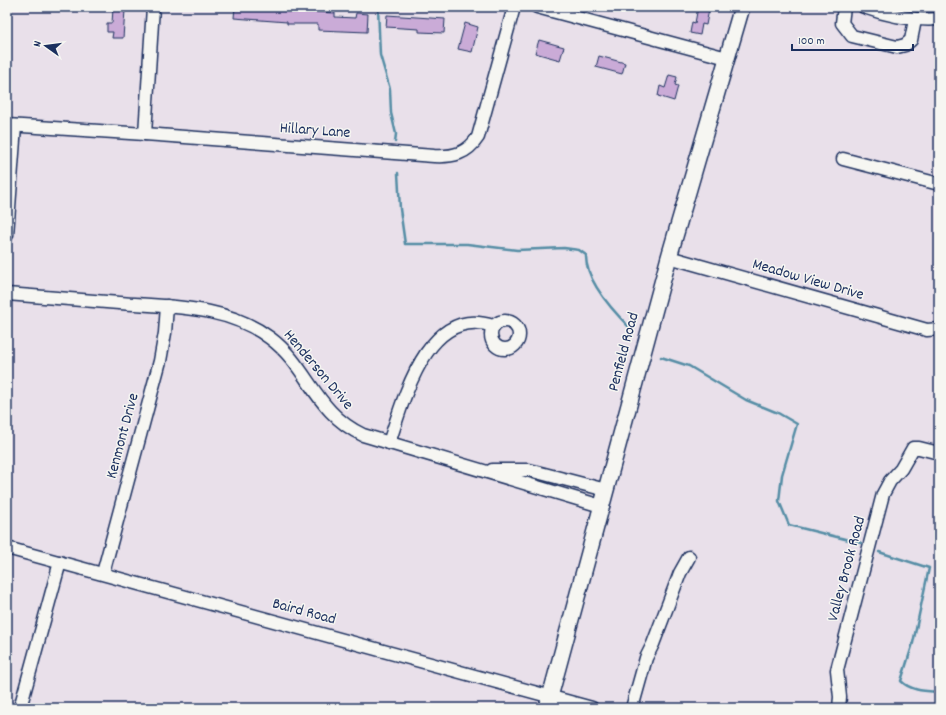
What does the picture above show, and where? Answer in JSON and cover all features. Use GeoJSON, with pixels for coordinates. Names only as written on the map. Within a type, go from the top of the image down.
{"type":"FeatureCollection","features":[{"type":"Feature","properties":{"kind":"main road","name":"Penfield Road"},"geometry":{"type":"LineString","coordinates":[[548,703],[669,257],[742,7]]}},
{"type":"Feature","properties":{"kind":"street"},"geometry":{"type":"LineString","coordinates":[[145,134],[153,7]]}},
{"type":"Feature","properties":{"kind":"street","name":"Hillary Lane"},"geometry":{"type":"LineString","coordinates":[[11,126],[145,134],[434,156],[457,155],[473,146],[478,137],[514,7]]}},
{"type":"Feature","properties":{"kind":"street"},"geometry":{"type":"LineString","coordinates":[[537,7],[563,11],[727,58]]}},
{"type":"Feature","properties":{"kind":"street"},"geometry":{"type":"LineString","coordinates":[[844,7],[842,23],[852,36],[898,47],[905,46],[911,40],[915,20]]}},
{"type":"Feature","properties":{"kind":"street"},"geometry":{"type":"LineString","coordinates":[[864,7],[890,16],[915,20],[939,19]]}},
{"type":"Feature","properties":{"kind":"street"},"geometry":{"type":"LineString","coordinates":[[7,236],[11,126]]}},
{"type":"Feature","properties":{"kind":"street"},"geometry":{"type":"LineString","coordinates":[[843,159],[939,184]]}},
{"type":"Feature","properties":{"kind":"street","name":"Meadow View Drive"},"geometry":{"type":"LineString","coordinates":[[669,257],[927,330],[932,331],[939,328]]}},
{"type":"Feature","properties":{"kind":"street","name":"Henderson Drive"},"geometry":{"type":"LineString","coordinates":[[7,294],[167,306],[223,315],[258,330],[271,338],[294,362],[318,398],[339,421],[350,429],[363,435],[389,443],[601,506]]}},
{"type":"Feature","properties":{"kind":"street","name":"Kenmont Drive"},"geometry":{"type":"LineString","coordinates":[[103,573],[161,355],[165,333],[167,306]]}},
{"type":"Feature","properties":{"kind":"street"},"geometry":{"type":"LineString","coordinates":[[389,443],[406,392],[433,344],[446,331],[458,325],[468,322],[482,322],[493,326]]}},
{"type":"Feature","properties":{"kind":"street","name":"Valley Brook Road"},"geometry":{"type":"LineString","coordinates":[[839,708],[840,697],[837,670],[883,494],[911,450],[915,447],[939,453]]}},
{"type":"Feature","properties":{"kind":"street","name":"Henderson Drive"},"geometry":{"type":"LineString","coordinates":[[482,470],[529,470],[606,490]]}},
{"type":"Feature","properties":{"kind":"street","name":"Baird Road"},"geometry":{"type":"LineString","coordinates":[[7,548],[103,573],[548,703],[592,708]]}},
{"type":"Feature","properties":{"kind":"street"},"geometry":{"type":"LineString","coordinates":[[632,708],[646,658],[653,644],[680,574],[689,557]]}},
{"type":"Feature","properties":{"kind":"street"},"geometry":{"type":"LineString","coordinates":[[20,708],[60,562]]}},
{"type":"Feature","properties":{"kind":"building"},"geometry":{"type":"Polygon","coordinates":[[[235,7],[335,13],[335,17],[355,18],[356,13],[368,14],[367,32],[318,30],[318,24],[287,24],[287,22],[234,18],[235,7]]]}},
{"type":"Feature","properties":{"kind":"building"},"geometry":{"type":"Polygon","coordinates":[[[698,7],[709,9],[706,25],[702,24],[700,35],[690,33],[692,22],[695,23],[698,7]]]}},
{"type":"Feature","properties":{"kind":"building"},"geometry":{"type":"Polygon","coordinates":[[[113,9],[125,10],[123,38],[112,38],[113,32],[107,32],[107,23],[112,23],[113,9]]]}},
{"type":"Feature","properties":{"kind":"building"},"geometry":{"type":"Polygon","coordinates":[[[387,15],[445,19],[444,33],[419,32],[419,29],[386,27],[387,15]]]}},
{"type":"Feature","properties":{"kind":"building"},"geometry":{"type":"Polygon","coordinates":[[[465,23],[478,27],[472,52],[458,49],[465,23]]]}},
{"type":"Feature","properties":{"kind":"building"},"geometry":{"type":"Polygon","coordinates":[[[539,40],[564,47],[560,60],[535,53],[539,40]]]}},
{"type":"Feature","properties":{"kind":"building"},"geometry":{"type":"Polygon","coordinates":[[[599,56],[625,63],[622,74],[596,67],[599,56]]]}},
{"type":"Feature","properties":{"kind":"building"},"geometry":{"type":"Polygon","coordinates":[[[669,75],[677,77],[675,85],[678,86],[674,101],[658,96],[660,86],[665,88],[669,75]]]}},
{"type":"Feature","properties":{"kind":"waterway"},"geometry":{"type":"LineString","coordinates":[[378,7],[380,55],[390,89],[391,113],[396,134],[395,142]]}},
{"type":"Feature","properties":{"kind":"waterway"},"geometry":{"type":"LineString","coordinates":[[398,173],[400,209],[405,244],[467,244],[517,250],[564,248],[579,250],[586,255],[587,265],[595,285],[616,313],[630,328]]}},
{"type":"Feature","properties":{"kind":"waterway"},"geometry":{"type":"LineString","coordinates":[[661,357],[689,366],[746,400],[778,413],[797,424],[782,475],[779,501],[789,525],[861,543]]}},
{"type":"Feature","properties":{"kind":"waterway"},"geometry":{"type":"LineString","coordinates":[[879,552],[929,568],[913,643],[901,681],[914,689],[939,692]]}}]}
